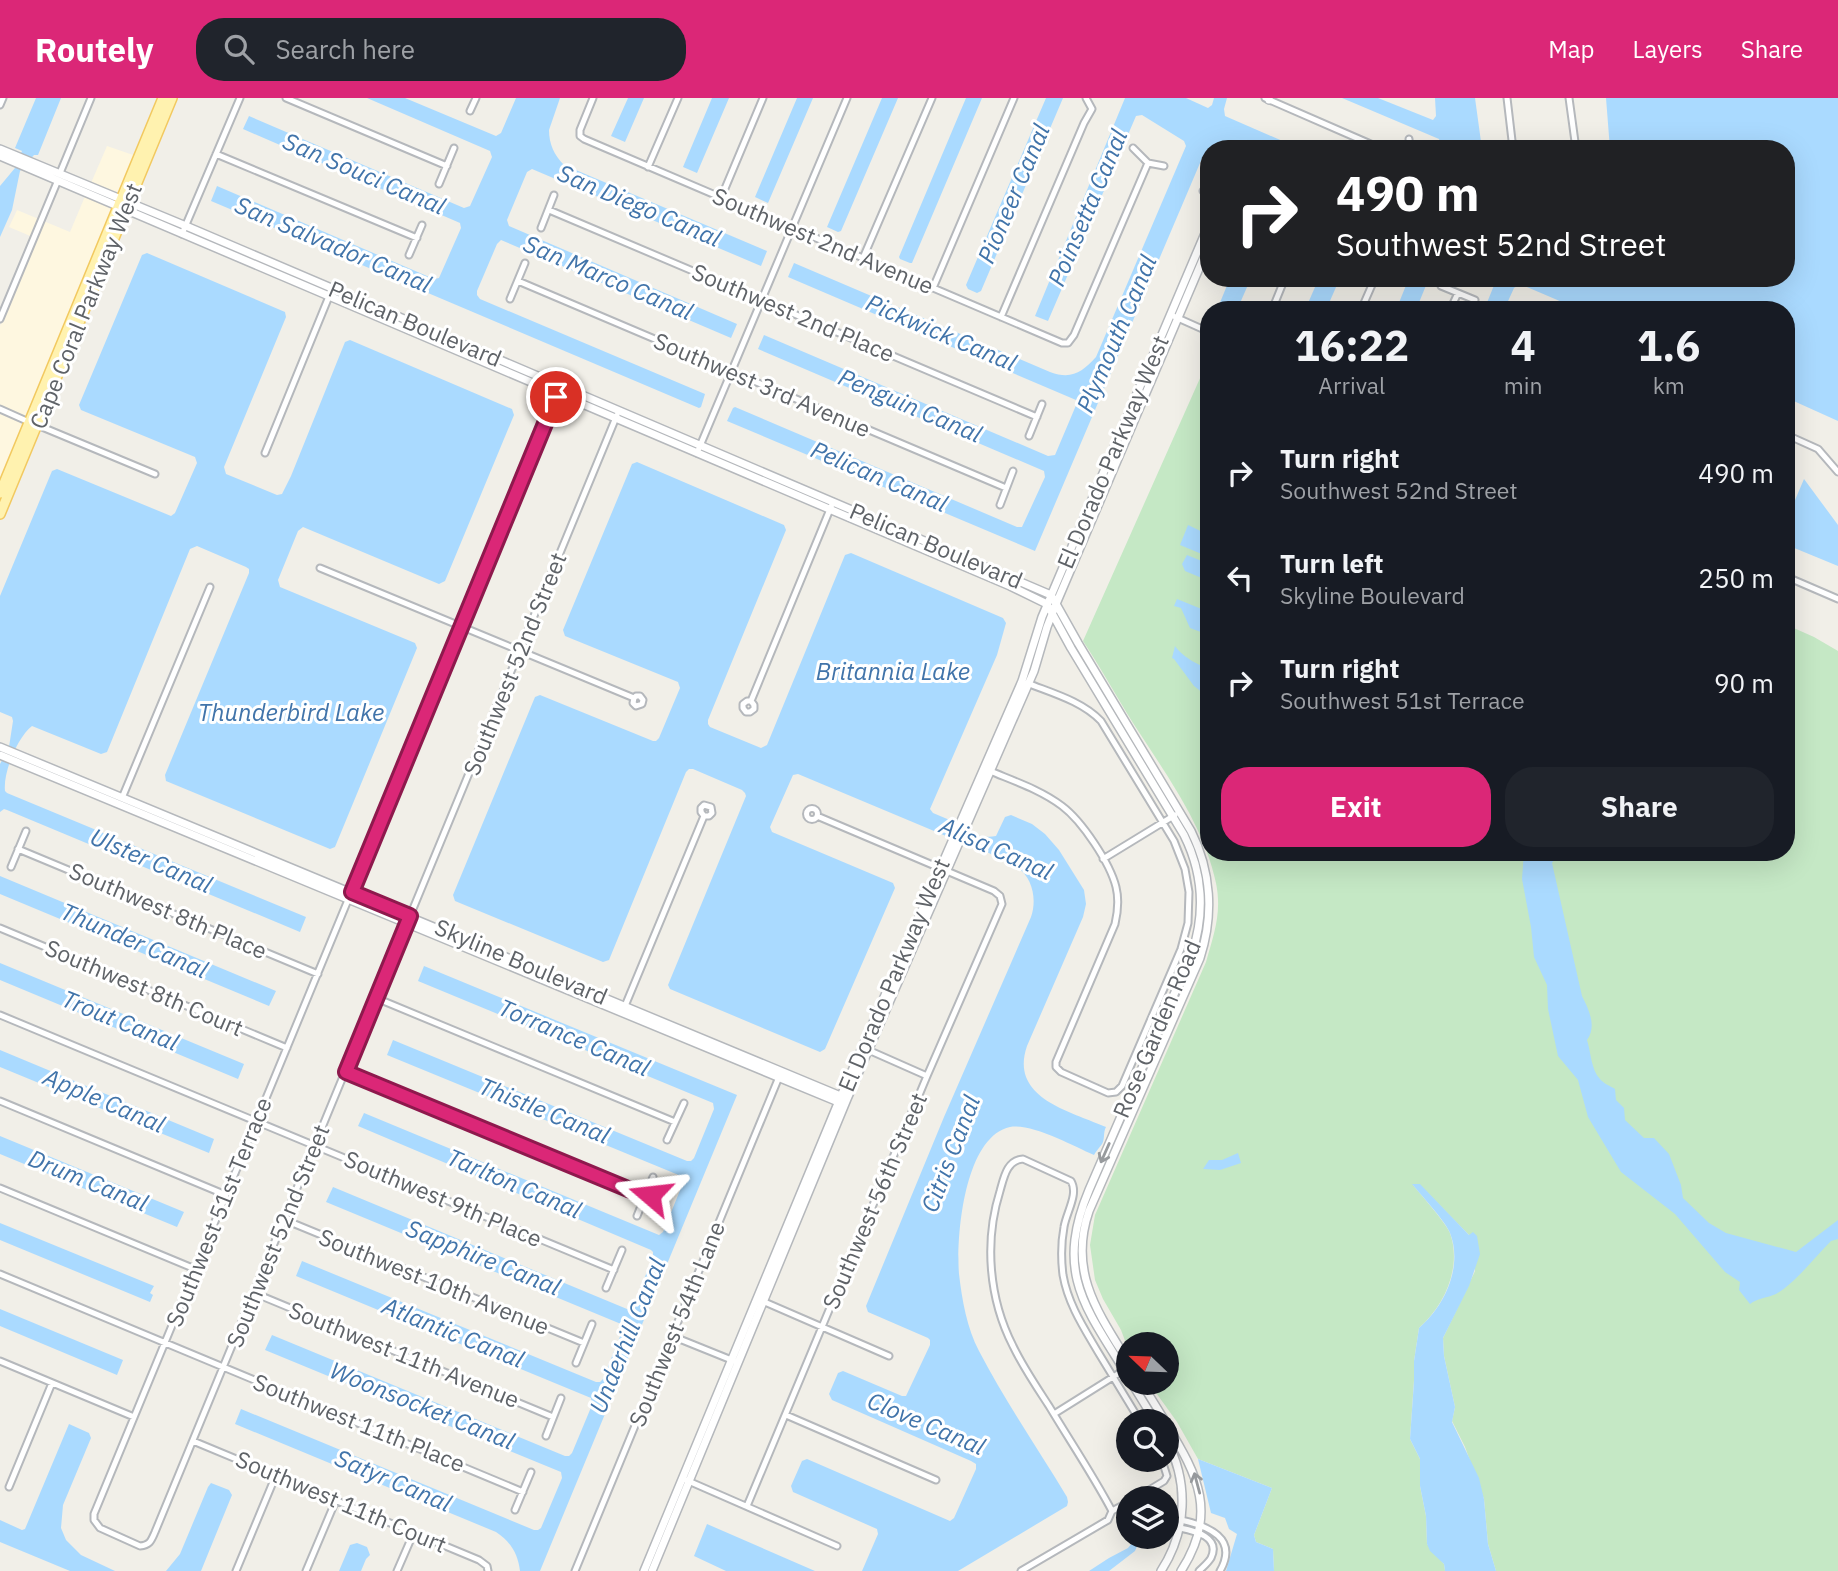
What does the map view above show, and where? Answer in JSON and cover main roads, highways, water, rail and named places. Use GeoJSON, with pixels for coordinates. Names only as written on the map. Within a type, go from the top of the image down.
{"type":"FeatureCollection","features":[{"type":"Feature","properties":{"kind":"main road","name":"Cape Coral Parkway West"},"geometry":{"type":"LineString","coordinates":[[0,514],[163,98]]}},
{"type":"Feature","properties":{"kind":"main road","name":"Cape Coral Parkway West"},"geometry":{"type":"LineString","coordinates":[[0,493],[34,423],[53,376],[53,364],[172,98]]}},
{"type":"Feature","properties":{"kind":"water"},"geometry":{"type":"Polygon","coordinates":[[[36,98],[61,98],[38,155],[34,155],[20,171],[12,210],[0,237],[0,186],[15,168],[22,151],[15,148],[36,98]]]}},
{"type":"Feature","properties":{"kind":"water"},"geometry":{"type":"Polygon","coordinates":[[[367,98],[405,98],[496,136],[501,133],[516,98],[560,98],[549,135],[557,157],[564,165],[767,251],[761,266],[532,169],[527,172],[507,220],[509,226],[737,324],[731,338],[501,240],[477,295],[480,299],[705,394],[701,407],[211,201],[217,186],[434,279],[439,278],[461,228],[460,223],[243,129],[249,116],[464,208],[470,206],[492,157],[490,151],[367,98]]]}},
{"type":"Feature","properties":{"kind":"water"},"geometry":{"type":"Polygon","coordinates":[[[628,98],[644,98],[625,142],[611,136],[628,98]]]}},
{"type":"Feature","properties":{"kind":"water"},"geometry":{"type":"Polygon","coordinates":[[[712,98],[729,98],[697,173],[683,167],[712,98]]]}},
{"type":"Feature","properties":{"kind":"water"},"geometry":{"type":"Polygon","coordinates":[[[797,98],[813,98],[768,203],[755,197],[797,98]]]}},
{"type":"Feature","properties":{"kind":"water"},"geometry":{"type":"Polygon","coordinates":[[[882,98],[898,98],[841,231],[838,232],[827,227],[882,98]]]}},
{"type":"Feature","properties":{"kind":"water"},"geometry":{"type":"Polygon","coordinates":[[[966,98],[982,98],[910,263],[899,257],[966,98]]]}},
{"type":"Feature","properties":{"kind":"water","name":"Pioneer Canal"},"geometry":{"type":"Polygon","coordinates":[[[1046,98],[1063,98],[981,291],[977,293],[966,285],[1046,98]]]}},
{"type":"Feature","properties":{"kind":"water"},"geometry":{"type":"Polygon","coordinates":[[[1125,98],[1186,98],[1208,108],[1214,98],[1227,98],[1225,116],[1280,140],[1200,140],[1200,163],[1035,551],[727,421],[735,407],[1022,527],[1045,477],[1044,471],[758,349],[764,335],[1048,456],[1055,455],[1076,400],[788,277],[794,263],[1050,372],[1071,375],[1086,367],[1096,357],[1186,146],[1184,141],[1142,115],[1136,116],[1048,321],[1035,316],[1125,98]]]}},
{"type":"Feature","properties":{"kind":"water"},"geometry":{"type":"Polygon","coordinates":[[[1342,98],[1378,98],[1433,120],[1436,116],[1435,98],[1475,98],[1481,140],[1439,139],[1342,98]]]}},
{"type":"Feature","properties":{"kind":"water"},"geometry":{"type":"Polygon","coordinates":[[[1606,98],[1838,98],[1838,421],[1795,402],[1795,301],[1560,301],[1527,287],[1795,287],[1795,140],[1609,140],[1606,98]]]}},
{"type":"Feature","properties":{"kind":"water","name":"Thunderbird Lake"},"geometry":{"type":"Polygon","coordinates":[[[147,253],[285,312],[286,317],[224,467],[226,474],[277,495],[282,494],[345,342],[350,340],[512,409],[514,415],[445,581],[439,584],[303,527],[298,531],[278,580],[280,587],[415,643],[417,648],[335,847],[330,849],[166,781],[165,775],[249,573],[246,567],[197,546],[190,549],[107,752],[101,754],[32,726],[26,731],[12,756],[6,775],[7,793],[306,917],[300,932],[7,810],[0,812],[0,764],[9,747],[13,721],[12,717],[0,712],[0,596],[52,471],[57,469],[171,516],[175,513],[197,463],[195,457],[81,410],[79,405],[142,255],[147,253]]]}},
{"type":"Feature","properties":{"kind":"water"},"geometry":{"type":"Polygon","coordinates":[[[1226,287],[1247,287],[1241,301],[1221,301],[1226,287]]]}},
{"type":"Feature","properties":{"kind":"water"},"geometry":{"type":"Polygon","coordinates":[[[1315,287],[1336,287],[1330,301],[1309,301],[1315,287]]]}},
{"type":"Feature","properties":{"kind":"water"},"geometry":{"type":"Polygon","coordinates":[[[1405,287],[1425,287],[1420,301],[1400,301],[1405,287]]]}},
{"type":"Feature","properties":{"kind":"water"},"geometry":{"type":"Polygon","coordinates":[[[1493,287],[1516,287],[1508,301],[1488,301],[1493,287]]]}},
{"type":"Feature","properties":{"kind":"water","name":"Britannia Lake"},"geometry":{"type":"Polygon","coordinates":[[[637,462],[784,525],[786,530],[708,720],[710,727],[761,748],[767,745],[845,555],[851,553],[1003,618],[1006,623],[997,655],[930,809],[952,821],[951,824],[961,830],[985,837],[996,836],[1005,817],[1011,815],[1032,824],[1059,850],[1084,890],[1086,904],[1083,917],[1027,1046],[1024,1064],[1027,1078],[1046,1100],[1106,1127],[1103,1142],[1094,1155],[1029,1128],[1010,1127],[994,1135],[982,1149],[966,1190],[958,1257],[963,1304],[975,1342],[1068,1502],[1067,1506],[958,1571],[862,1571],[878,1534],[877,1529],[793,1492],[791,1486],[802,1461],[807,1459],[950,1521],[954,1518],[976,1469],[976,1464],[971,1461],[832,1400],[829,1394],[838,1373],[843,1371],[906,1396],[930,1345],[928,1338],[868,1312],[866,1306],[1031,917],[1034,904],[1027,877],[1014,865],[959,836],[948,832],[946,836],[798,774],[793,775],[770,827],[772,832],[893,883],[895,888],[825,1049],[820,1052],[670,989],[668,985],[746,796],[742,790],[693,769],[686,772],[609,960],[603,962],[455,901],[453,895],[535,697],[540,695],[653,741],[659,738],[680,688],[678,682],[565,636],[563,630],[632,464],[637,462]]]}},
{"type":"Feature","properties":{"kind":"water"},"geometry":{"type":"Polygon","coordinates":[[[1804,479],[1838,525],[1838,566],[1795,548],[1795,500],[1804,479]]]}},
{"type":"Feature","properties":{"kind":"water"},"geometry":{"type":"Polygon","coordinates":[[[1188,525],[1200,531],[1200,553],[1180,545],[1188,525]]]}},
{"type":"Feature","properties":{"kind":"water"},"geometry":{"type":"Polygon","coordinates":[[[1187,555],[1200,560],[1200,577],[1185,571],[1182,564],[1187,555]]]}},
{"type":"Feature","properties":{"kind":"water"},"geometry":{"type":"Polygon","coordinates":[[[1177,599],[1200,608],[1200,632],[1190,628],[1181,608],[1174,606],[1177,599]]]}},
{"type":"Feature","properties":{"kind":"water"},"geometry":{"type":"Polygon","coordinates":[[[1175,646],[1200,665],[1200,691],[1194,686],[1172,658],[1175,646]]]}},
{"type":"Feature","properties":{"kind":"water"},"geometry":{"type":"Polygon","coordinates":[[[1523,861],[1553,861],[1582,996],[1591,1018],[1587,1040],[1595,1071],[1601,1080],[1615,1089],[1616,1100],[1624,1108],[1625,1120],[1644,1138],[1654,1138],[1669,1154],[1683,1198],[1709,1223],[1726,1233],[1796,1252],[1838,1220],[1838,1239],[1831,1241],[1797,1277],[1776,1294],[1750,1304],[1739,1290],[1740,1282],[1725,1272],[1675,1214],[1621,1172],[1588,1117],[1578,1080],[1558,1056],[1548,1009],[1547,985],[1534,957],[1522,879],[1523,861]]]}},
{"type":"Feature","properties":{"kind":"water","name":"Thunder Canal"},"geometry":{"type":"Polygon","coordinates":[[[0,876],[276,991],[269,1006],[0,894],[0,876]]]}},
{"type":"Feature","properties":{"kind":"water","name":"Trout Canal"},"geometry":{"type":"Polygon","coordinates":[[[0,963],[244,1064],[238,1079],[0,980],[0,963]]]}},
{"type":"Feature","properties":{"kind":"water"},"geometry":{"type":"Polygon","coordinates":[[[424,966],[737,1095],[540,1571],[520,1571],[513,1549],[496,1532],[235,1424],[241,1409],[534,1530],[541,1528],[562,1478],[561,1472],[265,1350],[272,1335],[565,1456],[572,1453],[592,1405],[591,1398],[296,1276],[302,1261],[596,1382],[603,1379],[623,1329],[621,1324],[326,1202],[333,1187],[627,1309],[633,1306],[653,1257],[651,1250],[358,1126],[364,1113],[659,1235],[663,1232],[684,1179],[387,1055],[393,1040],[687,1161],[694,1158],[714,1109],[713,1103],[418,981],[424,966]]]}},
{"type":"Feature","properties":{"kind":"water","name":"Apple Canal"},"geometry":{"type":"Polygon","coordinates":[[[0,1050],[214,1139],[209,1153],[0,1067],[0,1050]]]}},
{"type":"Feature","properties":{"kind":"water","name":"Drum Canal"},"geometry":{"type":"Polygon","coordinates":[[[0,1136],[184,1212],[177,1227],[0,1154],[0,1136]]]}},
{"type":"Feature","properties":{"kind":"water"},"geometry":{"type":"Polygon","coordinates":[[[1238,1153],[1241,1163],[1220,1170],[1203,1169],[1209,1160],[1222,1160],[1238,1153]]]}},
{"type":"Feature","properties":{"kind":"water"},"geometry":{"type":"Polygon","coordinates":[[[1412,1184],[1420,1184],[1469,1235],[1473,1232],[1477,1236],[1480,1254],[1469,1286],[1443,1338],[1444,1356],[1455,1407],[1452,1422],[1479,1478],[1484,1499],[1488,1544],[1496,1571],[1445,1571],[1444,1564],[1430,1551],[1427,1544],[1426,1516],[1420,1486],[1420,1459],[1410,1439],[1414,1361],[1419,1328],[1444,1297],[1453,1272],[1454,1259],[1448,1228],[1412,1184]]]}},
{"type":"Feature","properties":{"kind":"water"},"geometry":{"type":"Polygon","coordinates":[[[0,1223],[154,1286],[150,1293],[153,1295],[150,1302],[0,1240],[0,1223]]]}},
{"type":"Feature","properties":{"kind":"water"},"geometry":{"type":"Polygon","coordinates":[[[0,1309],[123,1360],[117,1375],[0,1326],[0,1309]]]}},
{"type":"Feature","properties":{"kind":"water"},"geometry":{"type":"Polygon","coordinates":[[[69,1424],[89,1433],[91,1438],[63,1505],[61,1528],[66,1540],[81,1555],[115,1571],[70,1571],[0,1542],[0,1520],[25,1529],[69,1424]]]}},
{"type":"Feature","properties":{"kind":"water"},"geometry":{"type":"Polygon","coordinates":[[[1198,1459],[1272,1488],[1254,1535],[1256,1542],[1273,1549],[1274,1571],[1226,1571],[1237,1534],[1229,1529],[1225,1518],[1211,1513],[1198,1459]]]}},
{"type":"Feature","properties":{"kind":"water"},"geometry":{"type":"Polygon","coordinates":[[[211,1483],[229,1490],[232,1495],[201,1571],[166,1571],[180,1554],[211,1483]]]}},
{"type":"Feature","properties":{"kind":"water"},"geometry":{"type":"Polygon","coordinates":[[[707,1524],[815,1571],[726,1571],[694,1556],[707,1524]]]}},
{"type":"Feature","properties":{"kind":"water"},"geometry":{"type":"Polygon","coordinates":[[[357,1543],[367,1547],[370,1555],[361,1571],[339,1571],[350,1545],[357,1543]]]}},
{"type":"Feature","properties":{"kind":"water"},"geometry":{"type":"Polygon","coordinates":[[[1126,1549],[1136,1549],[1109,1571],[1089,1571],[1126,1549]]]}},
{"type":"Feature","properties":{"kind":"water label","name":"San Souci Canal"},"geometry":{"type":"Point","coordinates":[364,174]}},
{"type":"Feature","properties":{"kind":"water label","name":"San Diego Canal"},"geometry":{"type":"Point","coordinates":[639,206]}},
{"type":"Feature","properties":{"kind":"water label","name":"Poinsetta Canal"},"geometry":{"type":"Point","coordinates":[1088,208]}},
{"type":"Feature","properties":{"kind":"water label","name":"San Salvador Canal"},"geometry":{"type":"Point","coordinates":[333,245]}},
{"type":"Feature","properties":{"kind":"water label","name":"San Marco Canal"},"geometry":{"type":"Point","coordinates":[608,278]}},
{"type":"Feature","properties":{"kind":"water label","name":"Pickwick Canal"},"geometry":{"type":"Point","coordinates":[941,333]}},
{"type":"Feature","properties":{"kind":"water label","name":"Plymouth Canal"},"geometry":{"type":"Point","coordinates":[1117,334]}},
{"type":"Feature","properties":{"kind":"water label","name":"Penguin Canal"},"geometry":{"type":"Point","coordinates":[910,406]}},
{"type":"Feature","properties":{"kind":"water label","name":"Pelican Canal"},"geometry":{"type":"Point","coordinates":[879,477]}},
{"type":"Feature","properties":{"kind":"water label","name":"Alisa Canal"},"geometry":{"type":"Point","coordinates":[996,849]}},
{"type":"Feature","properties":{"kind":"water label","name":"Ulster Canal"},"geometry":{"type":"Point","coordinates":[151,861]}},
{"type":"Feature","properties":{"kind":"water label","name":"Torrance Canal"},"geometry":{"type":"Point","coordinates":[574,1038]}},
{"type":"Feature","properties":{"kind":"water label","name":"Thistle Canal"},"geometry":{"type":"Point","coordinates":[544,1111]}},
{"type":"Feature","properties":{"kind":"water label","name":"Citris Canal"},"geometry":{"type":"Point","coordinates":[951,1154]}},
{"type":"Feature","properties":{"kind":"water label","name":"Tarlton Canal"},"geometry":{"type":"Point","coordinates":[514,1184]}},
{"type":"Feature","properties":{"kind":"water label","name":"Sapphire Canal"},"geometry":{"type":"Point","coordinates":[483,1258]}},
{"type":"Feature","properties":{"kind":"water label","name":"Atlantic Canal"},"geometry":{"type":"Point","coordinates":[453,1333]}},
{"type":"Feature","properties":{"kind":"water label","name":"Underhill Canal"},"geometry":{"type":"Point","coordinates":[628,1336]}},
{"type":"Feature","properties":{"kind":"water label","name":"Woonsocket Canal"},"geometry":{"type":"Point","coordinates":[422,1406]}},
{"type":"Feature","properties":{"kind":"water label","name":"Clove Canal"},"geometry":{"type":"Point","coordinates":[926,1424]}},
{"type":"Feature","properties":{"kind":"water label","name":"Satyr Canal"},"geometry":{"type":"Point","coordinates":[393,1481]}}]}
